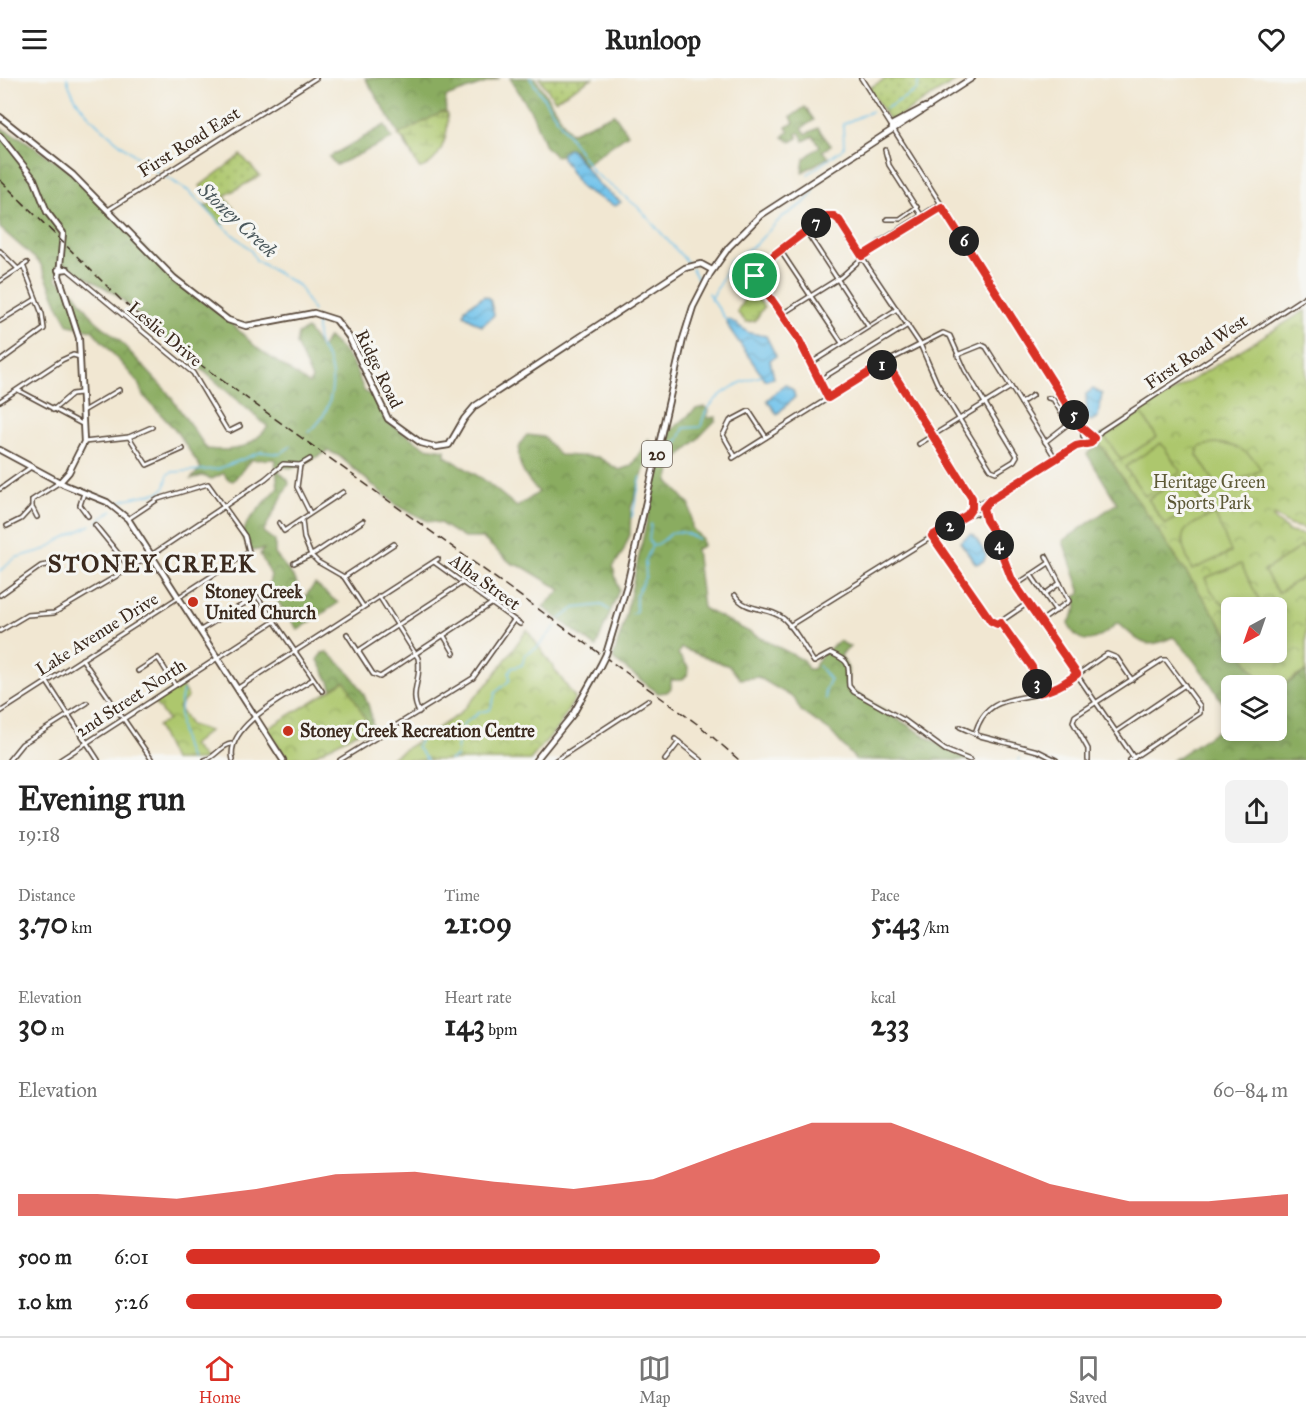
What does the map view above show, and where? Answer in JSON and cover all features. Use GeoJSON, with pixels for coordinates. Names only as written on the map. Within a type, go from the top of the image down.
{"type":"FeatureCollection","features":[{"type":"Feature","properties":{"kind":"main road","name":"20"},"geometry":{"type":"LineString","coordinates":[[536,760],[562,730],[606,654],[627,585],[683,339],[693,307],[712,270],[729,247],[761,215],[972,78]]}},
{"type":"Feature","properties":{"kind":"main road","name":"Ridge Road"},"geometry":{"type":"LineString","coordinates":[[0,117],[58,162],[174,278],[234,324],[253,326],[314,313],[336,320],[349,337],[384,415],[418,441],[436,447],[451,443],[464,419],[475,406],[685,268],[701,264],[712,270]]}},
{"type":"Feature","properties":{"kind":"main road"},"geometry":{"type":"LineString","coordinates":[[0,136],[34,179],[47,212],[61,229],[63,236],[58,270],[79,338],[84,442],[69,472],[60,482]]}},
{"type":"Feature","properties":{"kind":"main road"},"geometry":{"type":"LineString","coordinates":[[58,270],[67,269]]}},
{"type":"Feature","properties":{"kind":"main road"},"geometry":{"type":"LineString","coordinates":[[0,450],[60,482],[107,502],[128,519],[177,599],[283,760]]}},
{"type":"Feature","properties":{"kind":"street","name":"First Road East"},"geometry":{"type":"LineString","coordinates":[[108,210],[316,78]]}},
{"type":"Feature","properties":{"kind":"street"},"geometry":{"type":"LineString","coordinates":[[861,78],[1081,427],[1094,440],[1076,446],[990,500],[979,503],[967,515]]}},
{"type":"Feature","properties":{"kind":"street"},"geometry":{"type":"LineString","coordinates":[[885,150],[889,165],[922,217]]}},
{"type":"Feature","properties":{"kind":"street"},"geometry":{"type":"LineString","coordinates":[[782,314],[838,279],[862,256],[940,205]]}},
{"type":"Feature","properties":{"kind":"street"},"geometry":{"type":"LineString","coordinates":[[887,219],[900,219],[917,207]]}},
{"type":"Feature","properties":{"kind":"street"},"geometry":{"type":"LineString","coordinates":[[745,286],[780,250],[822,217],[834,216],[920,344],[937,383],[991,470],[996,472],[1014,461],[1017,456],[957,355],[948,334],[944,333],[920,344],[886,362],[828,398],[766,437],[734,457],[724,439],[723,431],[730,421],[747,410],[766,437]]}},
{"type":"Feature","properties":{"kind":"street"},"geometry":{"type":"LineString","coordinates":[[806,231],[868,326]]}},
{"type":"Feature","properties":{"kind":"street"},"geometry":{"type":"LineString","coordinates":[[780,250],[842,343]]}},
{"type":"Feature","properties":{"kind":"street"},"geometry":{"type":"LineString","coordinates":[[0,251],[18,269]]}},
{"type":"Feature","properties":{"kind":"street","name":"Leslie Drive"},"geometry":{"type":"LineString","coordinates":[[58,262],[193,373],[227,430],[230,431],[240,426]]}},
{"type":"Feature","properties":{"kind":"street"},"geometry":{"type":"LineString","coordinates":[[0,281],[25,264],[44,329],[0,361]]}},
{"type":"Feature","properties":{"kind":"street"},"geometry":{"type":"LineString","coordinates":[[755,276],[782,314],[811,363],[828,398]]}},
{"type":"Feature","properties":{"kind":"street","name":"First Road West"},"geometry":{"type":"LineString","coordinates":[[1094,440],[1101,431],[1306,296]]}},
{"type":"Feature","properties":{"kind":"street"},"geometry":{"type":"LineString","coordinates":[[0,321],[36,299]]}},
{"type":"Feature","properties":{"kind":"street"},"geometry":{"type":"LineString","coordinates":[[811,363],[897,309]]}},
{"type":"Feature","properties":{"kind":"street"},"geometry":{"type":"LineString","coordinates":[[818,381],[908,325]]}},
{"type":"Feature","properties":{"kind":"street"},"geometry":{"type":"LineString","coordinates":[[957,355],[982,345],[986,347],[1056,459]]}},
{"type":"Feature","properties":{"kind":"street"},"geometry":{"type":"LineString","coordinates":[[0,401],[69,356],[80,357]]}},
{"type":"Feature","properties":{"kind":"street"},"geometry":{"type":"LineString","coordinates":[[886,362],[972,498],[983,509],[1016,585],[1041,621],[1077,674],[1097,703],[1116,731],[1132,759],[1200,714],[1200,707],[1165,659],[1097,703],[1076,716],[1073,722],[1088,749],[1088,760]]}},
{"type":"Feature","properties":{"kind":"street"},"geometry":{"type":"LineString","coordinates":[[919,444],[1011,387]]}},
{"type":"Feature","properties":{"kind":"street"},"geometry":{"type":"LineString","coordinates":[[18,390],[84,425]]}},
{"type":"Feature","properties":{"kind":"street"},"geometry":{"type":"LineString","coordinates":[[83,411],[119,390]]}},
{"type":"Feature","properties":{"kind":"street"},"geometry":{"type":"LineString","coordinates":[[53,410],[72,394],[82,393]]}},
{"type":"Feature","properties":{"kind":"street"},"geometry":{"type":"LineString","coordinates":[[1021,403],[1033,395]]}},
{"type":"Feature","properties":{"kind":"street"},"geometry":{"type":"LineString","coordinates":[[1045,442],[1068,424],[1053,399],[1048,398]]}},
{"type":"Feature","properties":{"kind":"street"},"geometry":{"type":"LineString","coordinates":[[84,442],[129,437],[152,427]]}},
{"type":"Feature","properties":{"kind":"street"},"geometry":{"type":"LineString","coordinates":[[1081,427],[1086,443]]}},
{"type":"Feature","properties":{"kind":"street","name":"First Road West"},"geometry":{"type":"LineString","coordinates":[[1089,433],[1101,431]]}},
{"type":"Feature","properties":{"kind":"street"},"geometry":{"type":"LineString","coordinates":[[1076,446],[1089,433]]}},
{"type":"Feature","properties":{"kind":"street"},"geometry":{"type":"LineString","coordinates":[[129,437],[147,465],[183,449]]}},
{"type":"Feature","properties":{"kind":"street"},"geometry":{"type":"LineString","coordinates":[[0,631],[27,615],[54,613],[150,555],[283,464],[300,465],[310,459]]}},
{"type":"Feature","properties":{"kind":"street"},"geometry":{"type":"LineString","coordinates":[[300,465],[297,487],[310,513]]}},
{"type":"Feature","properties":{"kind":"street"},"geometry":{"type":"LineString","coordinates":[[0,489],[31,467]]}},
{"type":"Feature","properties":{"kind":"street"},"geometry":{"type":"LineString","coordinates":[[37,517],[32,507],[32,500],[60,482]]}},
{"type":"Feature","properties":{"kind":"street"},"geometry":{"type":"LineString","coordinates":[[128,519],[158,499],[208,484],[224,506]]}},
{"type":"Feature","properties":{"kind":"street"},"geometry":{"type":"LineString","coordinates":[[279,523],[282,531],[343,492]]}},
{"type":"Feature","properties":{"kind":"street"},"geometry":{"type":"LineString","coordinates":[[84,493],[80,505],[88,516]]}},
{"type":"Feature","properties":{"kind":"street"},"geometry":{"type":"LineString","coordinates":[[972,498],[976,513],[986,520]]}},
{"type":"Feature","properties":{"kind":"street"},"geometry":{"type":"LineString","coordinates":[[789,626],[932,536],[967,515],[983,509],[990,500]]}},
{"type":"Feature","properties":{"kind":"street","name":"Lake Avenue Drive"},"geometry":{"type":"LineString","coordinates":[[0,712],[249,552],[245,536],[224,506]]}},
{"type":"Feature","properties":{"kind":"street"},"geometry":{"type":"LineString","coordinates":[[7,526],[21,519],[32,507]]}},
{"type":"Feature","properties":{"kind":"street"},"geometry":{"type":"LineString","coordinates":[[302,520],[304,538],[311,555],[318,562],[344,577],[363,606]]}},
{"type":"Feature","properties":{"kind":"street"},"geometry":{"type":"LineString","coordinates":[[294,563],[311,555],[363,521]]}},
{"type":"Feature","properties":{"kind":"street"},"geometry":{"type":"LineString","coordinates":[[95,525],[130,568]]}},
{"type":"Feature","properties":{"kind":"street"},"geometry":{"type":"LineString","coordinates":[[932,536],[991,621],[997,624],[1028,603]]}},
{"type":"Feature","properties":{"kind":"street"},"geometry":{"type":"LineString","coordinates":[[344,577],[394,544]]}},
{"type":"Feature","properties":{"kind":"street"},"geometry":{"type":"LineString","coordinates":[[1041,621],[1069,601],[1046,556]]}},
{"type":"Feature","properties":{"kind":"street"},"geometry":{"type":"LineString","coordinates":[[237,689],[438,559]]}},
{"type":"Feature","properties":{"kind":"street","name":"Alba Street"},"geometry":{"type":"LineString","coordinates":[[433,561],[520,624]]}},
{"type":"Feature","properties":{"kind":"street"},"geometry":{"type":"LineString","coordinates":[[1016,585],[1049,563]]}},
{"type":"Feature","properties":{"kind":"street"},"geometry":{"type":"LineString","coordinates":[[0,594],[41,566],[47,565]]}},
{"type":"Feature","properties":{"kind":"street"},"geometry":{"type":"LineString","coordinates":[[1031,575],[1056,611]]}},
{"type":"Feature","properties":{"kind":"street"},"geometry":{"type":"LineString","coordinates":[[358,651],[462,583]]}},
{"type":"Feature","properties":{"kind":"street"},"geometry":{"type":"LineString","coordinates":[[1045,594],[1061,583]]}},
{"type":"Feature","properties":{"kind":"street"},"geometry":{"type":"LineString","coordinates":[[735,595],[740,603],[774,613],[789,626],[814,662],[830,653],[835,654],[849,666],[849,683],[853,691],[907,721],[943,749],[970,760]]}},
{"type":"Feature","properties":{"kind":"street"},"geometry":{"type":"LineString","coordinates":[[198,631],[254,596],[259,598],[322,691]]}},
{"type":"Feature","properties":{"kind":"street"},"geometry":{"type":"LineString","coordinates":[[379,596],[416,653],[419,669],[413,695],[419,712]]}},
{"type":"Feature","properties":{"kind":"street"},"geometry":{"type":"LineString","coordinates":[[347,634],[377,677],[491,604]]}},
{"type":"Feature","properties":{"kind":"street"},"geometry":{"type":"LineString","coordinates":[[340,760],[473,678],[514,620]]}},
{"type":"Feature","properties":{"kind":"street","name":"2nd Street North"},"geometry":{"type":"LineString","coordinates":[[60,760],[275,621]]}},
{"type":"Feature","properties":{"kind":"street"},"geometry":{"type":"LineString","coordinates":[[1000,622],[1032,667],[1038,693]]}},
{"type":"Feature","properties":{"kind":"street"},"geometry":{"type":"LineString","coordinates":[[444,636],[454,653]]}},
{"type":"Feature","properties":{"kind":"street"},"geometry":{"type":"LineString","coordinates":[[975,734],[982,717],[995,706],[1016,697],[1060,686],[1111,654],[1117,658],[1132,680]]}},
{"type":"Feature","properties":{"kind":"street"},"geometry":{"type":"LineString","coordinates":[[138,671],[158,658],[175,685]]}},
{"type":"Feature","properties":{"kind":"street"},"geometry":{"type":"LineString","coordinates":[[82,659],[152,760]]}},
{"type":"Feature","properties":{"kind":"street"},"geometry":{"type":"LineString","coordinates":[[205,759],[214,757],[224,747],[231,744],[239,731],[255,718],[313,679]]}},
{"type":"Feature","properties":{"kind":"street"},"geometry":{"type":"LineString","coordinates":[[47,682],[98,760]]}},
{"type":"Feature","properties":{"kind":"street"},"geometry":{"type":"LineString","coordinates":[[1116,731],[1185,685]]}},
{"type":"Feature","properties":{"kind":"street"},"geometry":{"type":"LineString","coordinates":[[556,760],[648,700]]}},
{"type":"Feature","properties":{"kind":"street"},"geometry":{"type":"LineString","coordinates":[[9,760],[18,747],[87,703]]}},
{"type":"Feature","properties":{"kind":"street"},"geometry":{"type":"LineString","coordinates":[[960,727],[975,734],[1038,751],[1056,760]]}},
{"type":"Feature","properties":{"kind":"street"},"geometry":{"type":"LineString","coordinates":[[665,760],[677,741],[701,760]]}},
{"type":"Feature","properties":{"kind":"street"},"geometry":{"type":"LineString","coordinates":[[231,744],[233,760]]}},
{"type":"Feature","properties":{"kind":"green space"},"geometry":{"type":"Polygon","coordinates":[[[365,78],[500,78],[446,97],[446,127],[443,140],[432,160],[420,168],[365,78]]]}},
{"type":"Feature","properties":{"kind":"green space"},"geometry":{"type":"Polygon","coordinates":[[[510,78],[535,78],[570,133],[614,114],[628,134],[584,165],[574,150],[566,149],[562,155],[555,156],[545,146],[532,113],[510,78]]]}},
{"type":"Feature","properties":{"kind":"green space"},"geometry":{"type":"Polygon","coordinates":[[[539,78],[592,78],[555,100],[539,78]]]}},
{"type":"Feature","properties":{"kind":"green space"},"geometry":{"type":"Polygon","coordinates":[[[887,78],[961,78],[890,122],[869,88],[887,78]]]}},
{"type":"Feature","properties":{"kind":"green space"},"geometry":{"type":"Polygon","coordinates":[[[805,107],[814,120],[802,128],[806,134],[818,128],[831,146],[822,151],[829,157],[802,172],[804,159],[820,146],[813,136],[804,141],[799,132],[796,134],[798,138],[791,142],[783,137],[789,131],[786,127],[794,123],[791,117],[805,107]]]}},
{"type":"Feature","properties":{"kind":"green space"},"geometry":{"type":"Polygon","coordinates":[[[442,112],[447,113],[448,121],[442,146],[434,160],[420,168],[406,141],[398,135],[442,112]]]}},
{"type":"Feature","properties":{"kind":"green space"},"geometry":{"type":"Polygon","coordinates":[[[385,125],[392,139],[336,165],[329,157],[385,125]]]}},
{"type":"Feature","properties":{"kind":"green space"},"geometry":{"type":"Polygon","coordinates":[[[0,128],[21,138],[67,169],[180,284],[228,320],[257,348],[309,384],[312,379],[296,344],[298,334],[307,329],[321,349],[328,337],[355,367],[364,391],[374,397],[389,423],[425,447],[445,450],[445,456],[483,479],[517,507],[539,492],[523,472],[520,464],[519,449],[527,435],[544,437],[559,455],[598,457],[619,470],[631,466],[649,439],[652,446],[631,508],[630,534],[623,552],[613,567],[619,590],[596,647],[543,607],[561,590],[525,568],[511,563],[482,538],[464,538],[440,523],[428,521],[396,505],[339,456],[329,451],[293,468],[283,467],[278,471],[288,480],[289,484],[263,532],[275,541],[275,554],[295,579],[303,599],[315,584],[338,603],[298,630],[268,588],[271,575],[260,554],[264,549],[251,551],[242,536],[248,521],[278,488],[275,459],[251,460],[233,481],[227,479],[224,473],[212,479],[202,476],[191,479],[201,468],[177,432],[144,396],[137,381],[92,330],[69,325],[40,263],[0,228],[0,128]],[[62,263],[59,265],[56,279],[75,293],[95,320],[119,340],[168,393],[207,449],[226,450],[241,447],[254,440],[268,427],[114,293],[62,263]]]}},
{"type":"Feature","properties":{"kind":"green space"},"geometry":{"type":"Polygon","coordinates":[[[241,155],[260,176],[224,196],[239,215],[221,224],[205,206],[214,203],[200,186],[241,155]]]}},
{"type":"Feature","properties":{"kind":"green space"},"geometry":{"type":"Polygon","coordinates":[[[755,295],[764,307],[755,321],[746,322],[737,312],[743,301],[755,295]]]}},
{"type":"Feature","properties":{"kind":"green space","name":"Heritage Green Sports Park"},"geometry":{"type":"Polygon","coordinates":[[[1306,310],[1306,529],[1289,525],[1274,515],[1274,519],[1290,532],[1306,535],[1306,671],[1287,682],[1287,675],[1257,675],[1248,663],[1287,663],[1287,597],[1221,597],[1221,624],[1100,444],[1099,437],[1306,310]]]}},
{"type":"Feature","properties":{"kind":"green space"},"geometry":{"type":"Polygon","coordinates":[[[704,407],[709,410],[707,418],[716,417],[716,420],[674,460],[668,481],[690,505],[692,528],[702,539],[703,546],[696,549],[703,608],[803,660],[808,669],[813,669],[821,656],[839,641],[850,647],[841,655],[848,669],[847,688],[953,753],[972,760],[856,760],[831,732],[801,711],[794,698],[758,677],[740,679],[729,666],[681,648],[678,654],[688,667],[688,674],[682,680],[671,680],[671,688],[667,692],[658,693],[613,659],[624,623],[666,435],[696,409],[704,407]]]}},
{"type":"Feature","properties":{"kind":"green space"},"geometry":{"type":"Polygon","coordinates":[[[1141,413],[1157,437],[1121,460],[1105,437],[1141,413]]]}},
{"type":"Feature","properties":{"kind":"green space"},"geometry":{"type":"Polygon","coordinates":[[[1161,443],[1181,472],[1145,496],[1125,467],[1161,443]]]}},
{"type":"Feature","properties":{"kind":"green space"},"geometry":{"type":"Polygon","coordinates":[[[1215,443],[1230,445],[1242,450],[1253,458],[1261,470],[1219,489],[1197,455],[1199,447],[1215,443]]]}},
{"type":"Feature","properties":{"kind":"green space"},"geometry":{"type":"Polygon","coordinates":[[[1100,444],[1221,624],[1221,663],[1248,663],[1257,675],[1221,675],[1221,700],[1191,656],[1173,637],[1148,644],[1132,635],[1118,623],[1098,637],[1085,640],[1073,633],[1068,624],[1077,608],[1075,596],[1080,594],[1080,590],[1063,541],[1117,503],[1087,454],[1100,444]]]}},
{"type":"Feature","properties":{"kind":"green space"},"geometry":{"type":"Polygon","coordinates":[[[1184,476],[1201,502],[1165,525],[1148,499],[1184,476]]]}},
{"type":"Feature","properties":{"kind":"green space"},"geometry":{"type":"Polygon","coordinates":[[[1215,514],[1231,552],[1192,570],[1182,540],[1184,534],[1194,524],[1215,514]]]}},
{"type":"Feature","properties":{"kind":"green space"},"geometry":{"type":"Polygon","coordinates":[[[1302,546],[1306,552],[1306,575],[1278,593],[1264,571],[1302,546]]]}},
{"type":"Feature","properties":{"kind":"green space"},"geometry":{"type":"Polygon","coordinates":[[[1241,564],[1258,597],[1221,597],[1221,602],[1205,578],[1241,564]]]}},
{"type":"Feature","properties":{"kind":"green space"},"geometry":{"type":"Polygon","coordinates":[[[527,630],[575,698],[559,726],[530,760],[388,760],[458,715],[490,681],[527,630]]]}},
{"type":"Feature","properties":{"kind":"green space"},"geometry":{"type":"Polygon","coordinates":[[[327,652],[352,676],[364,694],[373,728],[363,734],[333,689],[318,660],[322,653],[327,652]]]}},
{"type":"Feature","properties":{"kind":"green space"},"geometry":{"type":"Polygon","coordinates":[[[1306,672],[1306,760],[1173,760],[1221,728],[1221,741],[1287,741],[1287,683],[1306,672]]]}},
{"type":"Feature","properties":{"kind":"green space"},"geometry":{"type":"Polygon","coordinates":[[[345,681],[369,726],[305,760],[301,757],[288,760],[267,729],[345,681]]]}},
{"type":"Feature","properties":{"kind":"green space"},"geometry":{"type":"Polygon","coordinates":[[[181,685],[188,697],[178,707],[190,725],[209,731],[192,745],[205,760],[173,760],[157,726],[168,720],[153,701],[181,685]]]}},
{"type":"Feature","properties":{"kind":"water"},"geometry":{"type":"Polygon","coordinates":[[[570,148],[599,185],[621,202],[615,206],[582,189],[562,158],[562,153],[570,148]]]}},
{"type":"Feature","properties":{"kind":"water"},"geometry":{"type":"Polygon","coordinates":[[[484,296],[490,299],[494,315],[482,326],[464,315],[465,308],[484,296]]]}},
{"type":"Feature","properties":{"kind":"water"},"geometry":{"type":"Polygon","coordinates":[[[729,319],[749,333],[766,336],[776,356],[770,360],[774,378],[765,380],[729,328],[726,320],[729,319]]]}},
{"type":"Feature","properties":{"kind":"water"},"geometry":{"type":"Polygon","coordinates":[[[785,384],[793,390],[795,397],[777,414],[767,400],[785,384]]]}},
{"type":"Feature","properties":{"kind":"water"},"geometry":{"type":"Polygon","coordinates":[[[1093,389],[1102,394],[1098,417],[1091,421],[1087,418],[1086,394],[1093,389]]]}},
{"type":"Feature","properties":{"kind":"water"},"geometry":{"type":"Polygon","coordinates":[[[970,534],[974,535],[986,555],[984,561],[976,564],[960,542],[970,534]]]}},
{"type":"Feature","properties":{"kind":"waterway","name":"Stoney Creek"},"geometry":{"type":"LineString","coordinates":[[67,78],[72,92],[92,118],[119,143],[159,174]]}},
{"type":"Feature","properties":{"kind":"waterway"},"geometry":{"type":"LineString","coordinates":[[530,78],[593,172],[638,207],[688,263]]}},
{"type":"Feature","properties":{"kind":"waterway"},"geometry":{"type":"LineString","coordinates":[[885,109],[917,90],[919,79]]}},
{"type":"Feature","properties":{"kind":"waterway"},"geometry":{"type":"LineString","coordinates":[[808,174],[844,148],[843,124],[872,111]]}},
{"type":"Feature","properties":{"kind":"waterway","name":"Stoney Creek"},"geometry":{"type":"LineString","coordinates":[[166,177],[190,192],[223,226],[250,249],[256,260],[299,286],[313,311]]}},
{"type":"Feature","properties":{"kind":"waterway"},"geometry":{"type":"LineString","coordinates":[[711,300],[731,260],[755,245],[782,217],[803,204],[813,193],[814,185]]}},
{"type":"Feature","properties":{"kind":"waterway"},"geometry":{"type":"LineString","coordinates":[[692,269],[698,279]]}},
{"type":"Feature","properties":{"kind":"waterway"},"geometry":{"type":"LineString","coordinates":[[708,293],[726,320]]}},
{"type":"Feature","properties":{"kind":"waterway","name":"Stoney Creek"},"geometry":{"type":"LineString","coordinates":[[308,432],[326,411],[332,384],[329,362],[318,341],[317,317]]}},
{"type":"Feature","properties":{"kind":"waterway"},"geometry":{"type":"LineString","coordinates":[[671,444],[678,441],[684,428],[701,427],[709,408],[724,393],[742,382],[762,376]]}},
{"type":"Feature","properties":{"kind":"waterway","name":"Stoney Creek"},"geometry":{"type":"LineString","coordinates":[[119,503],[126,499],[160,492],[165,487],[168,474],[173,472],[218,469],[261,452],[280,454],[291,446]]}},
{"type":"Feature","properties":{"kind":"waterway"},"geometry":{"type":"LineString","coordinates":[[632,517],[641,477]]}},
{"type":"Feature","properties":{"kind":"waterway","name":"Stoney Creek"},"geometry":{"type":"LineString","coordinates":[[97,522],[113,510]]}},
{"type":"Feature","properties":{"kind":"waterway"},"geometry":{"type":"LineString","coordinates":[[632,614],[636,611],[636,595],[646,576],[645,562],[652,546],[649,540],[651,524]]}},
{"type":"Feature","properties":{"kind":"waterway","name":"Stoney Creek"},"geometry":{"type":"LineString","coordinates":[[0,571],[15,558],[47,549],[91,525]]}},
{"type":"Feature","properties":{"kind":"waterway"},"geometry":{"type":"LineString","coordinates":[[652,546],[674,532],[698,539]]}},
{"type":"Feature","properties":{"kind":"waterway"},"geometry":{"type":"LineString","coordinates":[[560,619],[575,608],[602,605],[609,610]]}},
{"type":"Feature","properties":{"kind":"waterway"},"geometry":{"type":"LineString","coordinates":[[449,760],[456,757],[459,735],[464,724],[479,712],[490,710],[496,692],[510,680],[509,673],[512,668],[522,665],[525,654],[537,648],[556,626]]}},
{"type":"Feature","properties":{"kind":"waterway"},"geometry":{"type":"LineString","coordinates":[[819,666],[830,680],[825,691],[826,699]]}},
{"type":"Feature","properties":{"kind":"waterway"},"geometry":{"type":"LineString","coordinates":[[183,690],[180,725],[190,760]]}},
{"type":"Feature","properties":{"kind":"waterway"},"geometry":{"type":"LineString","coordinates":[[424,732],[417,747],[427,760]]}},
{"type":"Feature","properties":{"kind":"railway"},"geometry":{"type":"LineString","coordinates":[[0,180],[120,299],[169,342],[700,726],[739,760]]}},
{"type":"Feature","properties":{"kind":"place","name":"Stoney Creek United Church"},"geometry":{"type":"Point","coordinates":[193,602]}},
{"type":"Feature","properties":{"kind":"place","name":"Stoney Creek Recreation Centre"},"geometry":{"type":"Point","coordinates":[288,731]}},
{"type":"Feature","properties":{"kind":"district","name":"STONEY CREEK"},"geometry":{"type":"Point","coordinates":[152,564]}},
{"type":"Feature","properties":{"kind":"route"},"geometry":{"type":"LineString","coordinates":[[942,207],[1081,427],[1093,436],[1094,440],[1091,443],[1076,446],[990,500],[983,508],[983,513],[997,540],[1012,580],[1077,674],[1054,689],[1038,693],[1032,667],[1000,622],[997,624],[991,621],[932,536],[967,515],[973,505],[972,498],[886,362],[828,398],[797,336],[755,276],[774,255],[822,217],[829,215],[839,220],[862,256],[942,207]]}}]}
